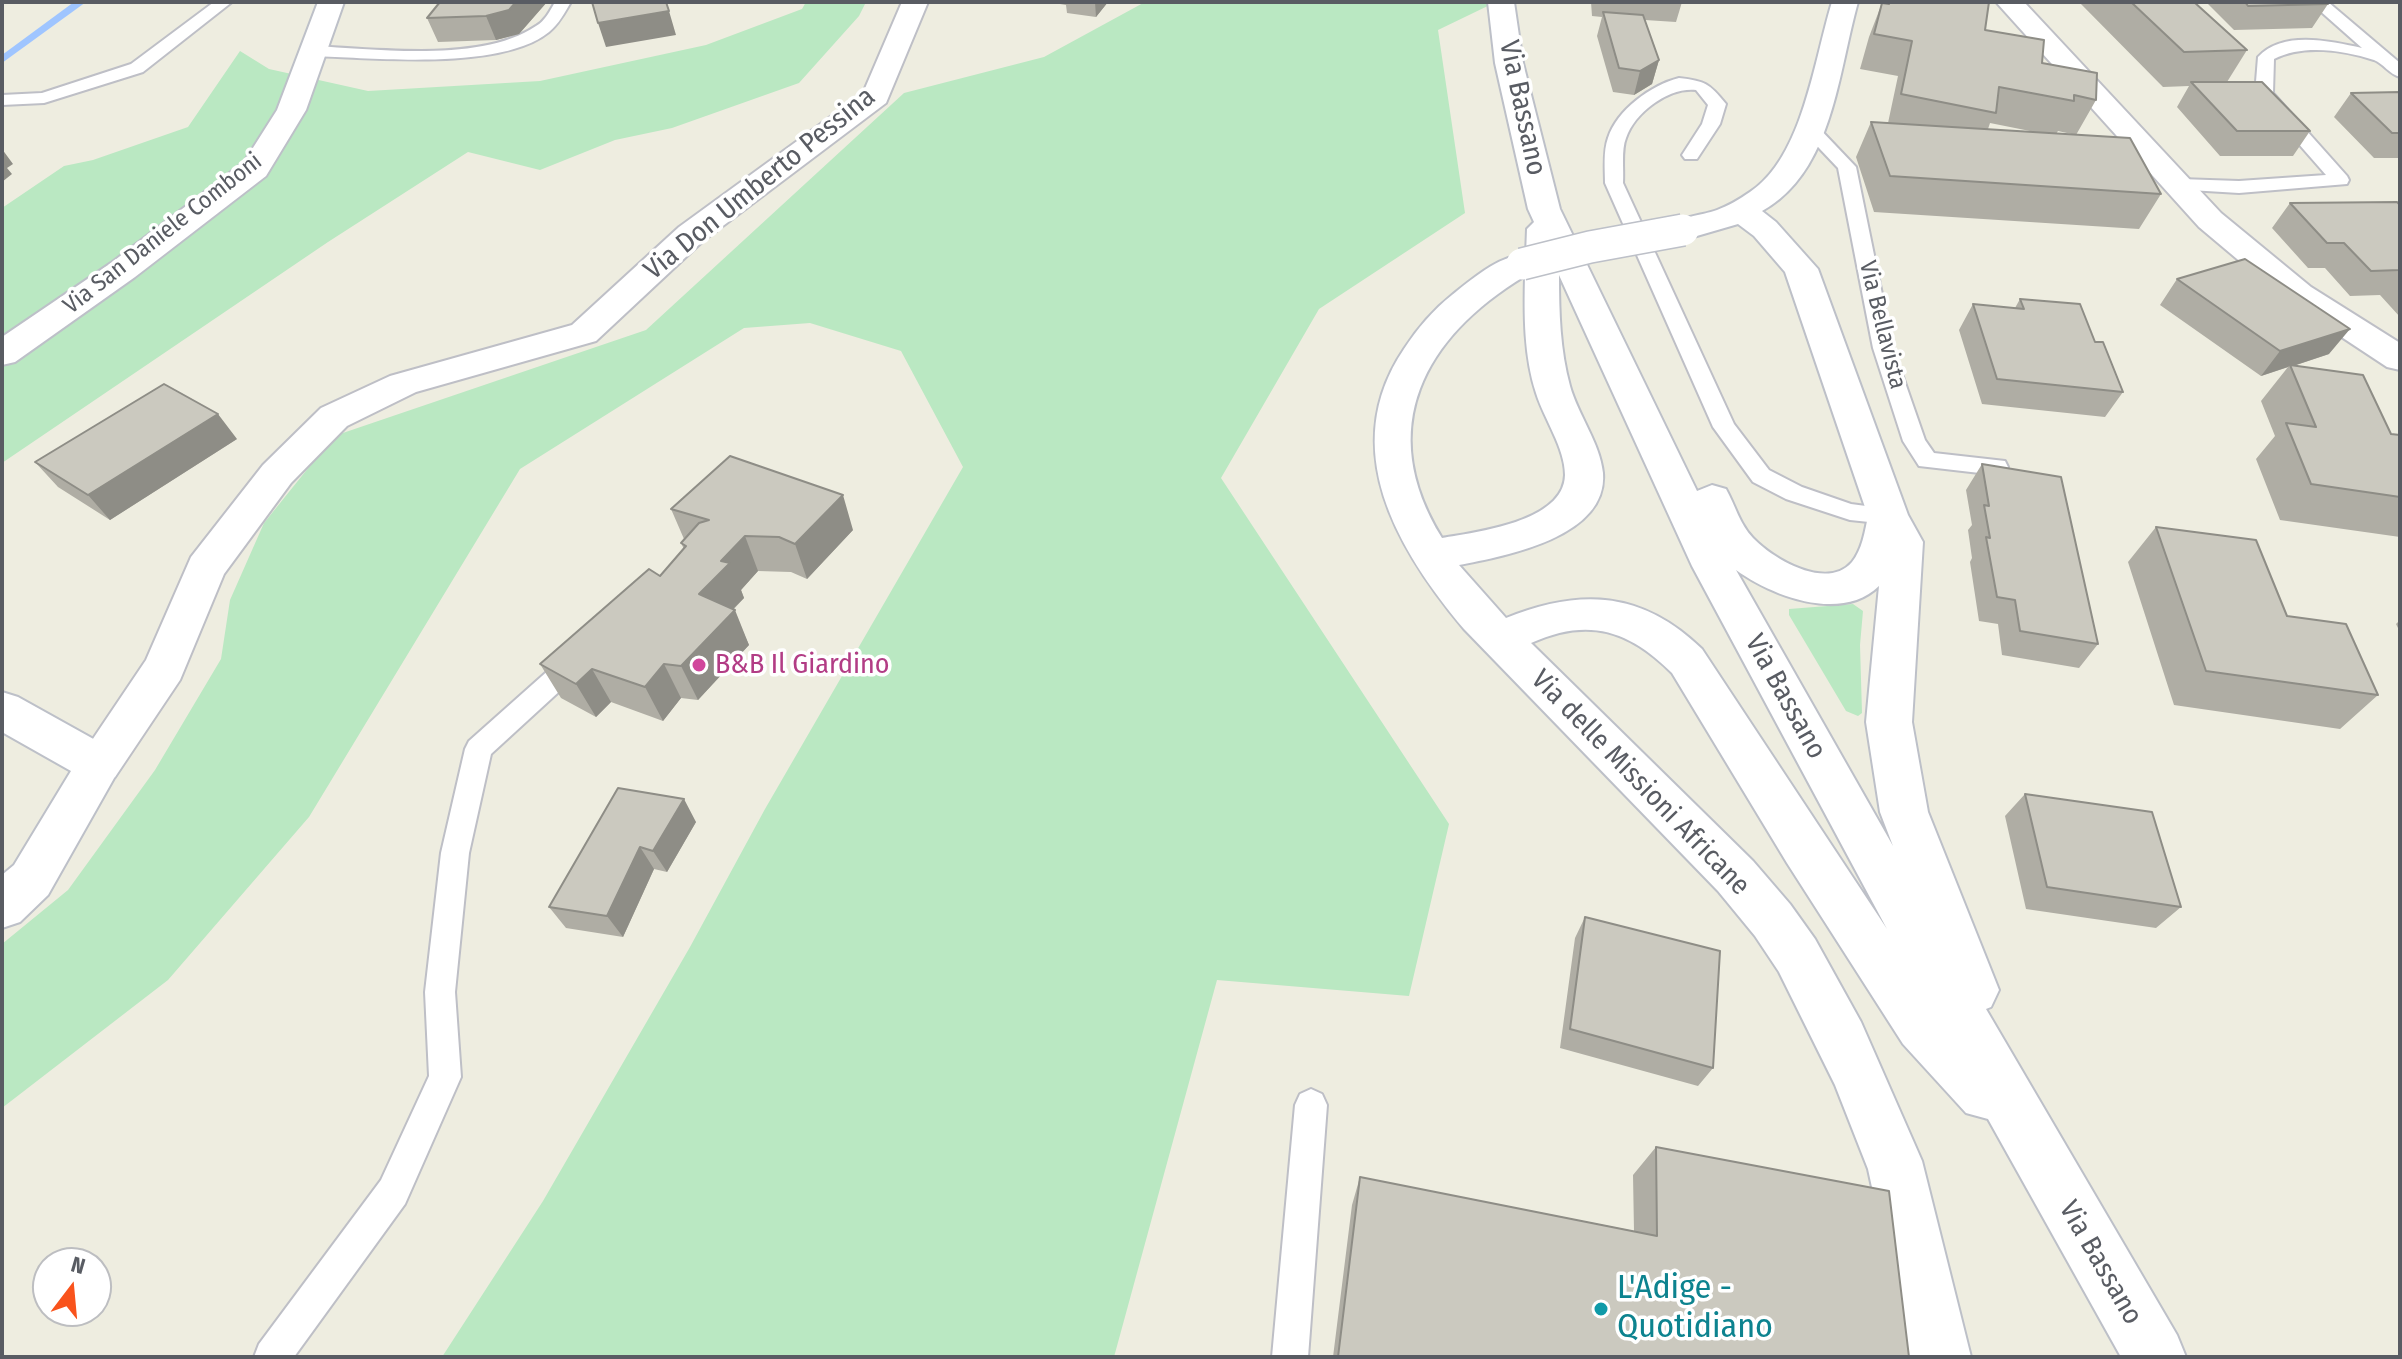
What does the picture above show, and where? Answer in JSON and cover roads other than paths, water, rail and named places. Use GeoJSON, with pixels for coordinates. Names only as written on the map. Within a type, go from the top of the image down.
{"type":"FeatureCollection","features":[{"type":"Feature","properties":{"kind":"street","name":"Via San Daniele Comboni"},"geometry":{"type":"LineString","coordinates":[[2,354],[123,270],[255,169],[270,151],[297,101],[331,2]]}},
{"type":"Feature","properties":{"kind":"street","name":"Via Don Umberto Pessina"},"geometry":{"type":"LineString","coordinates":[[99,764],[165,668],[206,568],[277,474],[334,417],[403,384],[584,333],[691,234],[876,97],[915,2]]}},
{"type":"Feature","properties":{"kind":"street","name":"Via Bassano"},"geometry":{"type":"LineString","coordinates":[[1501,2],[1509,63],[1544,209],[1713,566],[2033,1146],[2155,1357]]}},
{"type":"Feature","properties":{"kind":"street"},"geometry":{"type":"LineString","coordinates":[[2009,2],[2210,220],[2299,294],[2400,359]]}},
{"type":"Feature","properties":{"kind":"street"},"geometry":{"type":"LineString","coordinates":[[1841,5],[1810,129],[1796,166],[1770,195],[1743,212],[1765,229],[1801,269],[1888,516],[1903,542],[1889,722],[1904,812],[2033,1146]]}},
{"type":"Feature","properties":{"kind":"street"},"geometry":{"type":"LineString","coordinates":[[1544,209],[1650,378],[1736,546],[1754,563],[1785,580],[1817,587],[1851,585],[1868,571],[1884,542],[1888,516]]}},
{"type":"Feature","properties":{"kind":"street"},"geometry":{"type":"LineString","coordinates":[[1432,555],[1522,535],[1560,519],[1580,498],[1584,475],[1551,383],[1544,323],[1544,209]]}},
{"type":"Feature","properties":{"kind":"street","name":"Via delle Missioni Africane"},"geometry":{"type":"LineString","coordinates":[[1743,212],[1708,225],[1590,247],[1522,264],[1489,281],[1457,305],[1426,339],[1408,369],[1396,416],[1395,460],[1409,515],[1462,597],[1499,639],[1732,873],[1783,934],[1842,1034],[1895,1167],[1940,1357]]}},
{"type":"Feature","properties":{"kind":"street"},"geometry":{"type":"LineString","coordinates":[[1499,639],[1536,621],[1571,613],[1602,613],[1652,630],[1672,644],[1687,661],[1804,848],[1922,1026],[2033,1146]]}},
{"type":"Feature","properties":{"kind":"street"},"geometry":{"type":"LineString","coordinates":[[2,710],[99,764],[31,880],[2,906]]}},
{"type":"Feature","properties":{"kind":"lane"},"geometry":{"type":"LineString","coordinates":[[2,100],[44,98],[137,68],[224,2]]}},
{"type":"Feature","properties":{"kind":"lane"},"geometry":{"type":"LineString","coordinates":[[314,51],[454,53],[512,45],[544,29],[563,2]]}},
{"type":"Feature","properties":{"kind":"lane"},"geometry":{"type":"LineString","coordinates":[[2318,2],[2400,72]]}},
{"type":"Feature","properties":{"kind":"lane"},"geometry":{"type":"LineString","coordinates":[[2180,185],[2239,187],[2340,180],[2264,94],[2266,57],[2282,46],[2318,44],[2378,56]]}},
{"type":"Feature","properties":{"kind":"lane"},"geometry":{"type":"LineString","coordinates":[[1691,155],[1711,124],[1717,104],[1701,86],[1679,83],[1659,92],[1629,117],[1616,139],[1614,183],[1724,427],[1761,476],[1794,493],[1850,512],[1888,516]]}},
{"type":"Feature","properties":{"kind":"lane","name":"Via Bellavista"},"geometry":{"type":"LineString","coordinates":[[1810,129],[1847,167],[1883,348],[1914,441],[1927,460],[1997,467]]}},
{"type":"Feature","properties":{"kind":"lane"},"geometry":{"type":"LineString","coordinates":[[272,1357],[393,1192],[445,1077],[440,992],[455,853],[479,749],[560,678],[601,636]]}},
{"type":"Feature","properties":{"kind":"lane"},"geometry":{"type":"LineString","coordinates":[[1290,1357],[1311,1105]]}},
{"type":"Feature","properties":{"kind":"waterway"},"geometry":{"type":"LineString","coordinates":[[2,60],[81,2]]}},
{"type":"Feature","properties":{"kind":"place","name":"B&B Il Giardino"},"geometry":{"type":"Point","coordinates":[699,665]}},
{"type":"Feature","properties":{"kind":"place","name":"L'Adige - Quotidiano"},"geometry":{"type":"Point","coordinates":[1601,1309]}}]}
